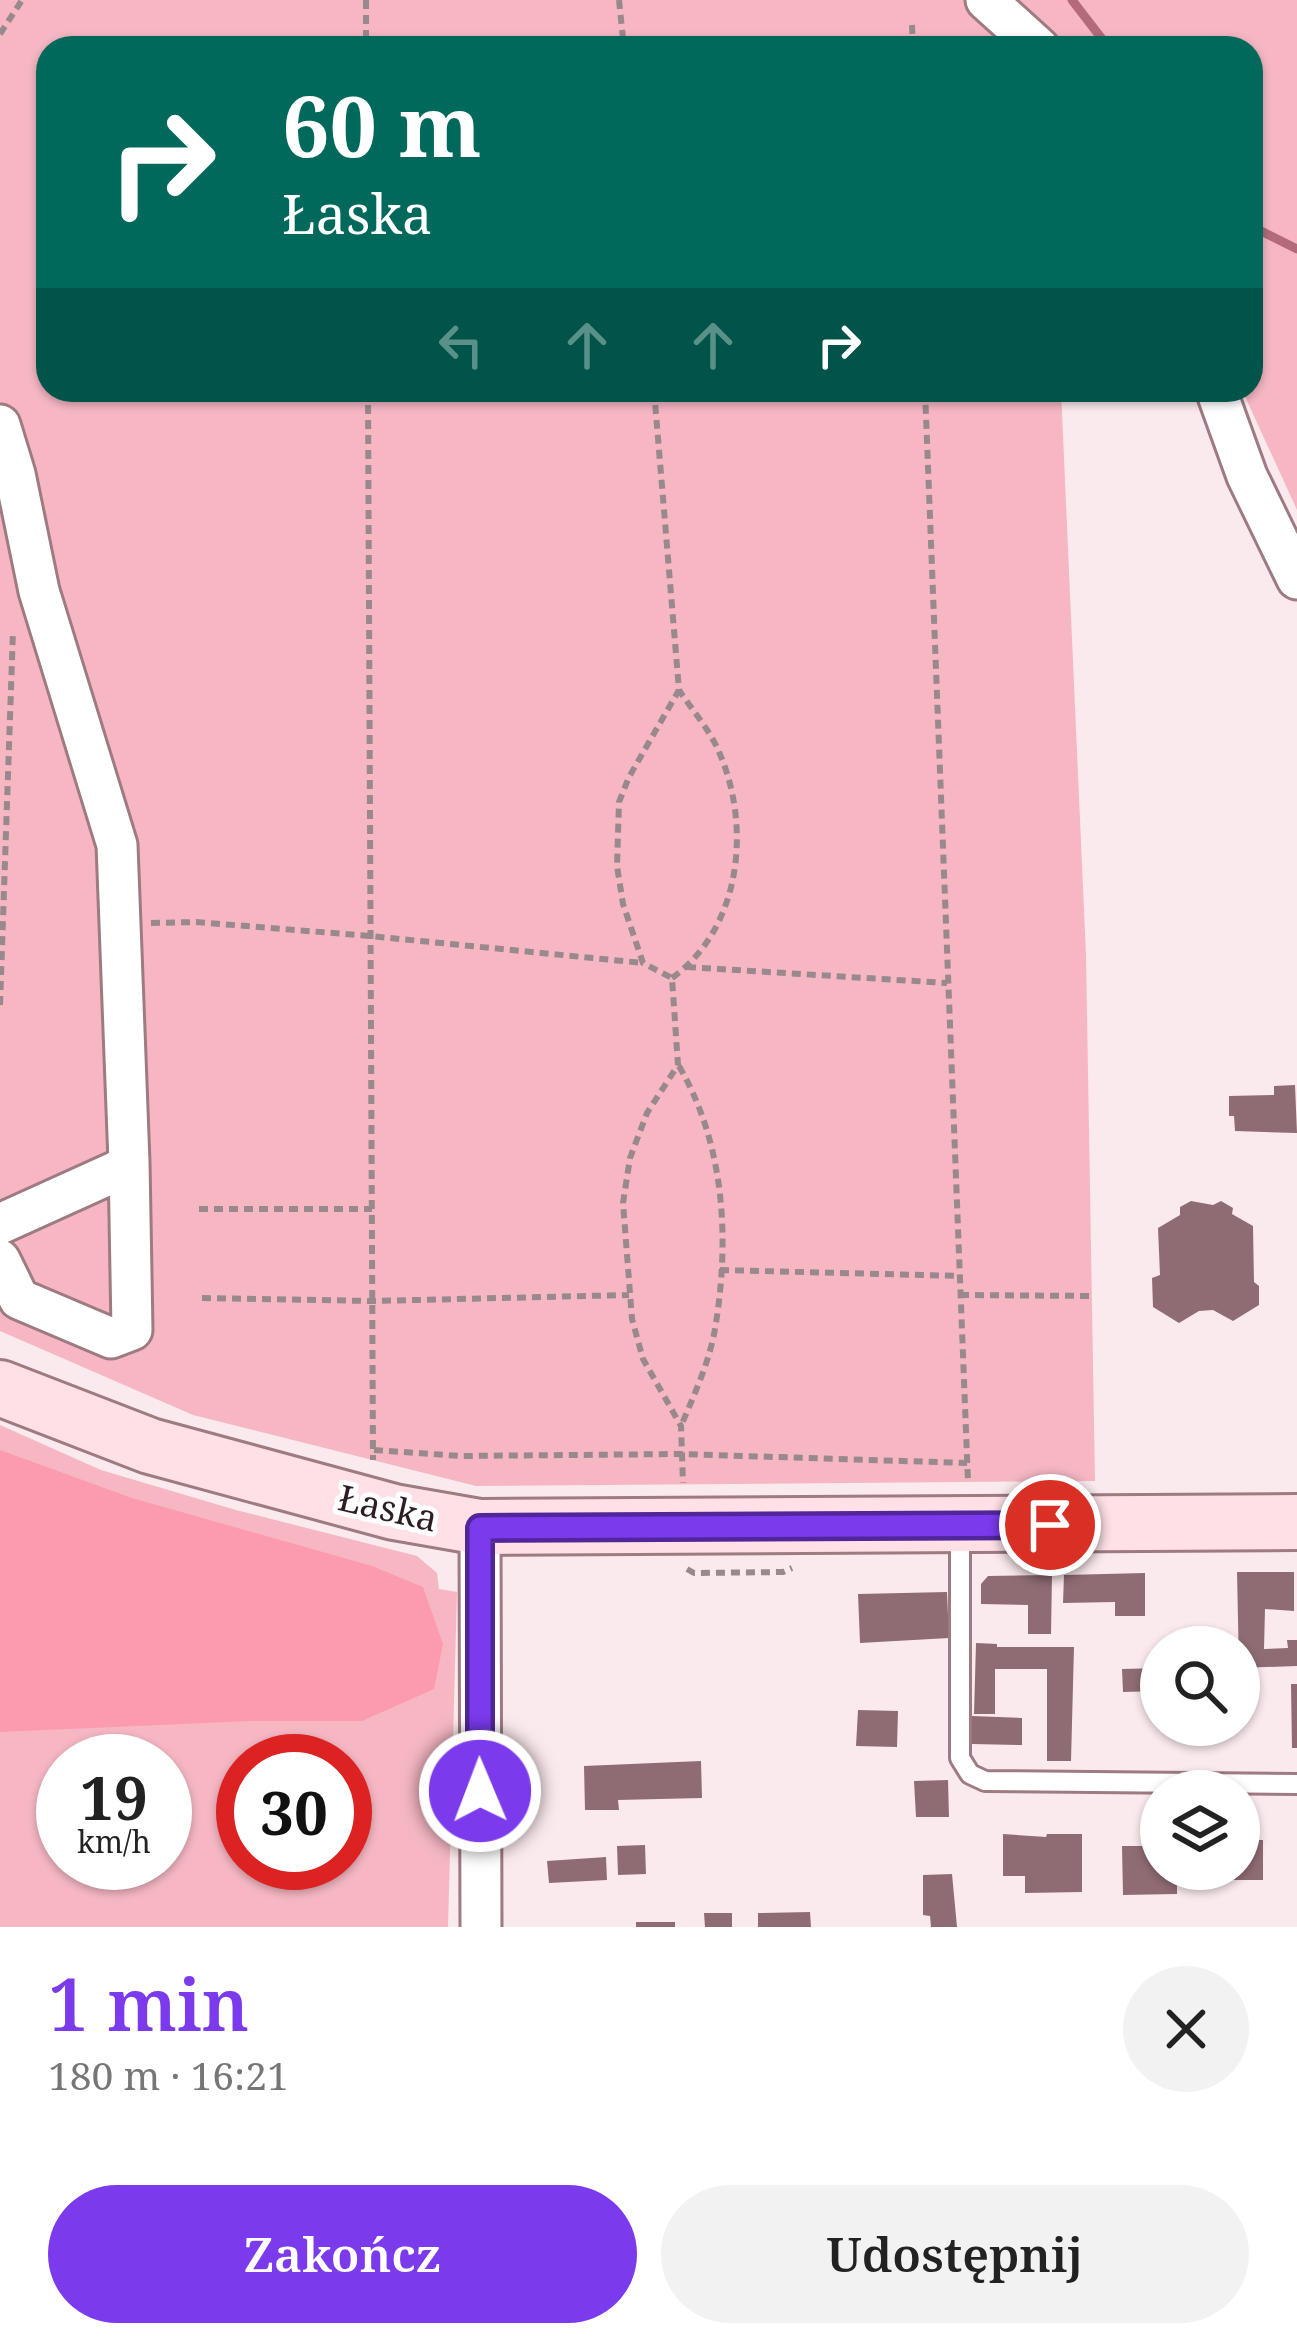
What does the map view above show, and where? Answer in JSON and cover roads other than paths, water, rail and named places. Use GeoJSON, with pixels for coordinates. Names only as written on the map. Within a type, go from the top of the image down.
{"type":"FeatureCollection","features":[{"type":"Feature","properties":{"kind":"main road","name":"Łaska"},"geometry":{"type":"LineString","coordinates":[[0,1388],[150,1446],[394,1513],[480,1528],[964,1504],[1297,1522]]}},
{"type":"Feature","properties":{"kind":"street"},"geometry":{"type":"LineString","coordinates":[[986,0],[1026,36]]}},
{"type":"Feature","properties":{"kind":"street"},"geometry":{"type":"LineString","coordinates":[[1220,402],[1247,476],[1297,579]]}},
{"type":"Feature","properties":{"kind":"street"},"geometry":{"type":"LineString","coordinates":[[0,425],[39,591],[117,844],[132,1330],[112,1338],[19,1299],[0,1260]]}},
{"type":"Feature","properties":{"kind":"street"},"geometry":{"type":"LineString","coordinates":[[0,1224],[129,1162]]}},
{"type":"Feature","properties":{"kind":"street"},"geometry":{"type":"LineString","coordinates":[[480,1528],[481,1927]]}},
{"type":"Feature","properties":{"kind":"lane"},"geometry":{"type":"LineString","coordinates":[[964,1504],[959,1758],[970,1774],[985,1781],[1297,1784]]}},
{"type":"Feature","properties":{"kind":"waterway"},"geometry":{"type":"LineString","coordinates":[[1072,0],[1100,36]]}},
{"type":"Feature","properties":{"kind":"waterway"},"geometry":{"type":"LineString","coordinates":[[1263,232],[1297,249]]}}]}
